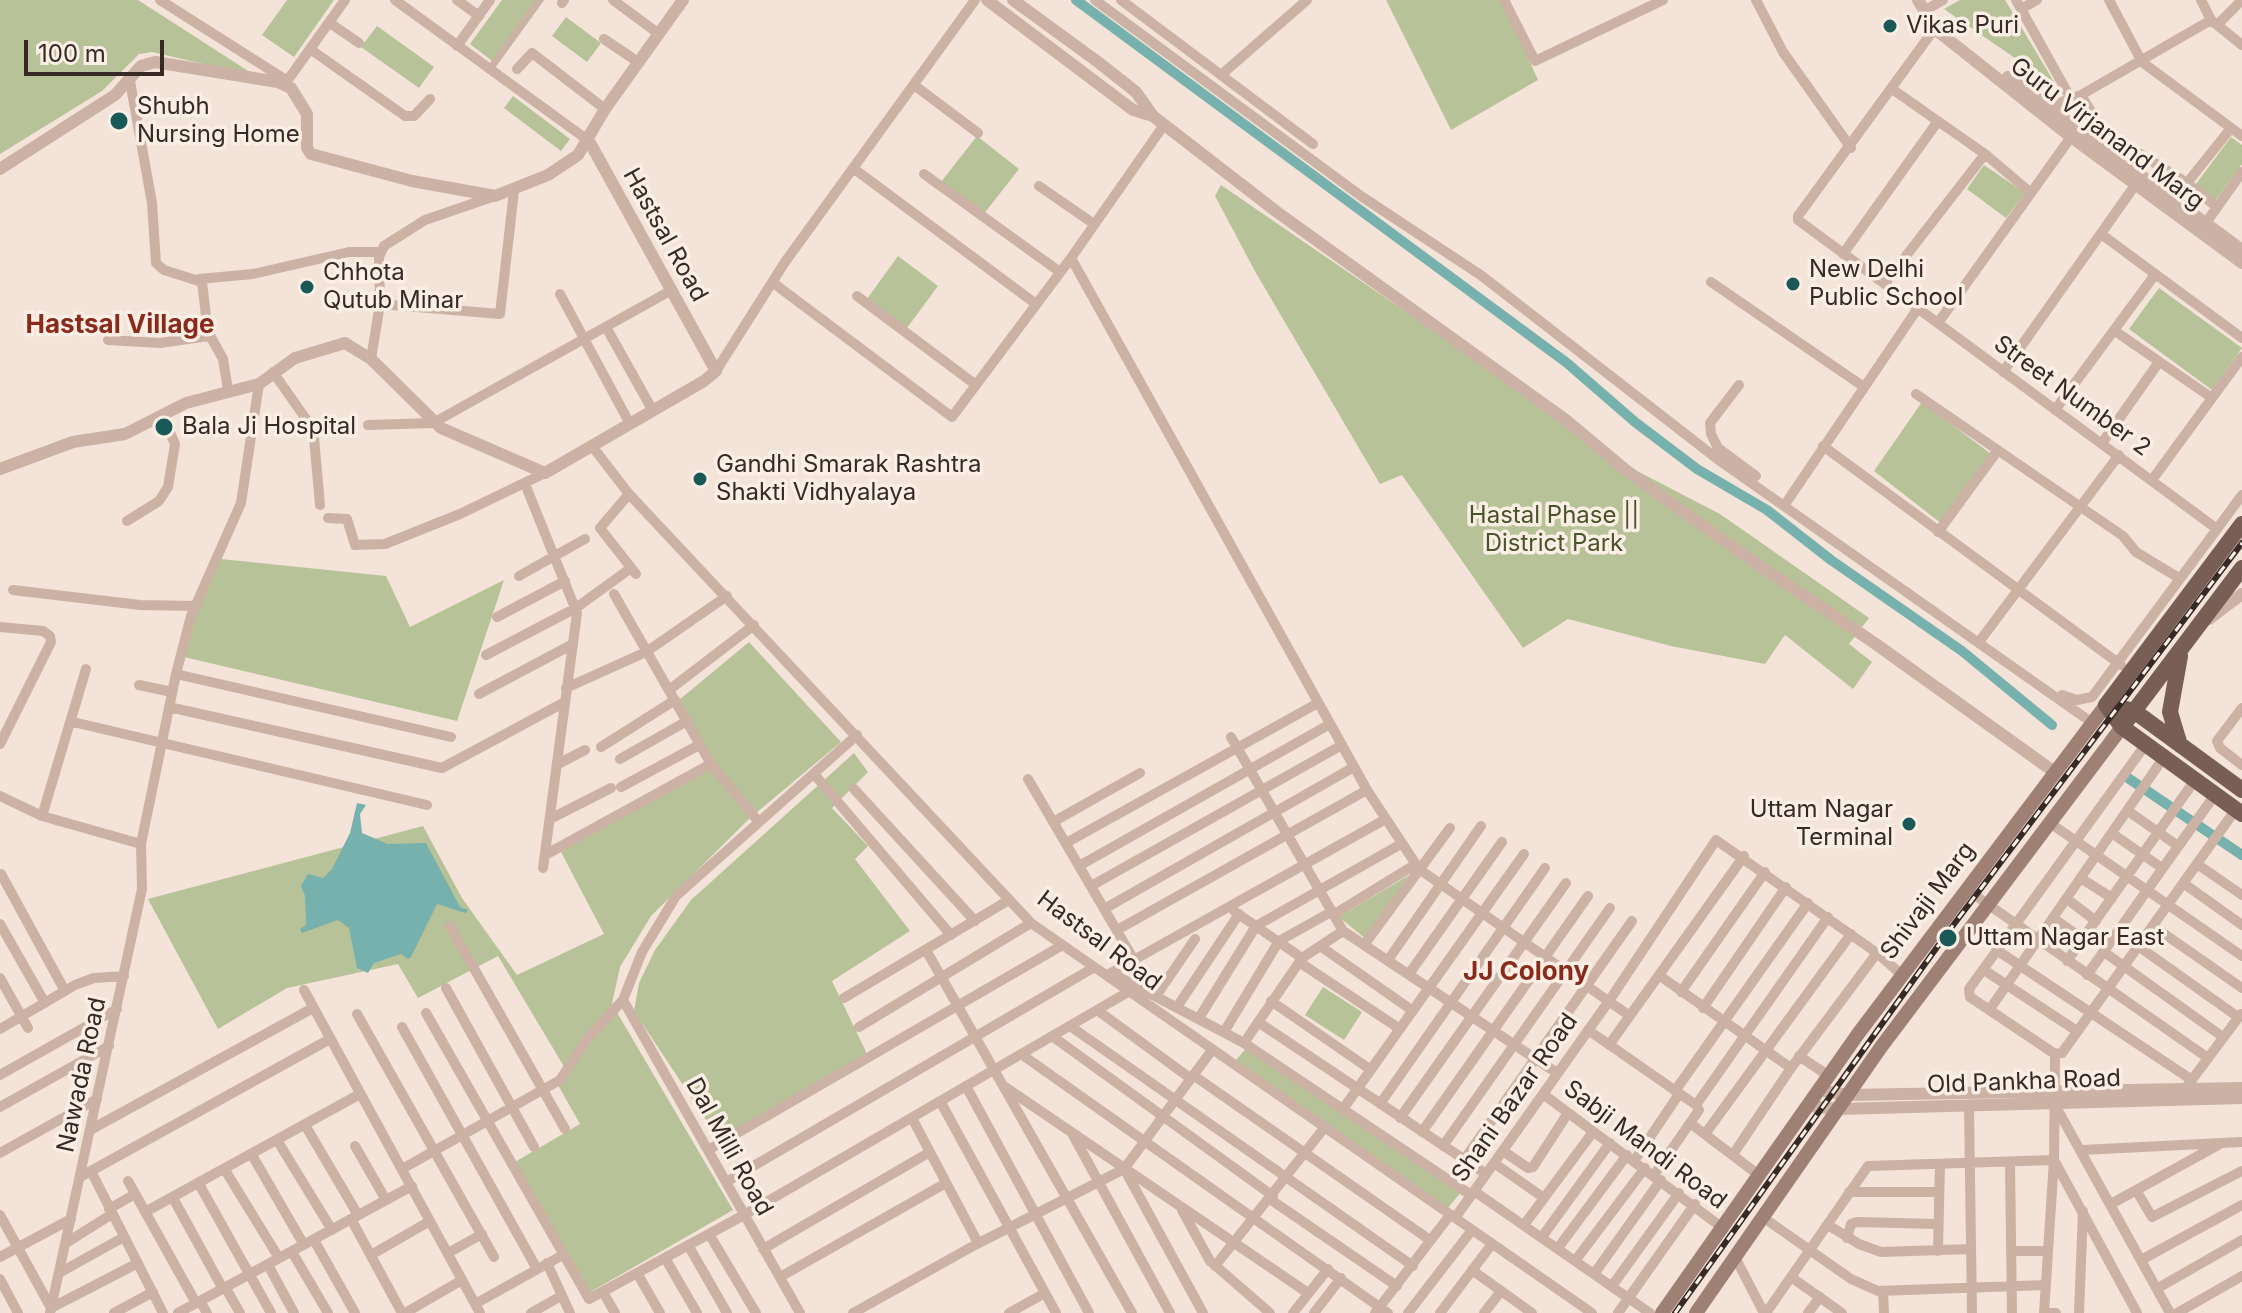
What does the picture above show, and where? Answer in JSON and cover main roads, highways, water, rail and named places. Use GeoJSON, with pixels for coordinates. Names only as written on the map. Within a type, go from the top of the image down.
{"type":"FeatureCollection","features":[{"type":"Feature","properties":{"kind":"main road","name":"Shivaji Marg"},"geometry":{"type":"LineString","coordinates":[[1662,1313],[1902,975],[2053,771],[2106,705],[2124,668],[2242,524]]}},
{"type":"Feature","properties":{"kind":"main road"},"geometry":{"type":"LineString","coordinates":[[1696,1313],[1848,1095],[2242,568]]}},
{"type":"Feature","properties":{"kind":"main road"},"geometry":{"type":"LineString","coordinates":[[2180,745],[2170,712],[2181,651]]}},
{"type":"Feature","properties":{"kind":"main road"},"geometry":{"type":"LineString","coordinates":[[2106,705],[2134,711],[2242,790]]}},
{"type":"Feature","properties":{"kind":"main road"},"geometry":{"type":"LineString","coordinates":[[2106,705],[2122,727],[2239,812]]}},
{"type":"Feature","properties":{"kind":"water"},"geometry":{"type":"Polygon","coordinates":[[[357,803],[366,805],[360,814],[362,833],[388,844],[426,843],[460,907],[468,910],[465,913],[437,904],[411,957],[408,959],[401,954],[374,963],[368,973],[357,968],[349,928],[338,920],[302,933],[300,929],[306,925],[305,896],[301,886],[308,874],[323,878],[332,869],[350,833],[357,803]]]}},
{"type":"Feature","properties":{"kind":"waterway"},"geometry":{"type":"LineString","coordinates":[[1076,0],[1567,363],[1635,422],[1697,469],[1767,510],[1831,560],[1962,651],[2052,725]]}},
{"type":"Feature","properties":{"kind":"waterway"},"geometry":{"type":"LineString","coordinates":[[2128,778],[2242,855]]}},
{"type":"Feature","properties":{"kind":"railway"},"geometry":{"type":"LineString","coordinates":[[1675,1313],[1945,936],[2242,543]]}},
{"type":"Feature","properties":{"kind":"place","name":"Vikas Puri"},"geometry":{"type":"Point","coordinates":[1890,26]}},
{"type":"Feature","properties":{"kind":"place","name":"Shubh Nursing Home"},"geometry":{"type":"Point","coordinates":[119,121]}},
{"type":"Feature","properties":{"kind":"place","name":"New Delhi Public School"},"geometry":{"type":"Point","coordinates":[1793,284]}},
{"type":"Feature","properties":{"kind":"place","name":"Chhota Qutub Minar"},"geometry":{"type":"Point","coordinates":[307,287]}},
{"type":"Feature","properties":{"kind":"place","name":"Bala Ji Hospital"},"geometry":{"type":"Point","coordinates":[164,427]}},
{"type":"Feature","properties":{"kind":"place","name":"Gandhi Smarak Rashtra Shakti Vidhyalaya"},"geometry":{"type":"Point","coordinates":[700,479]}},
{"type":"Feature","properties":{"kind":"place","name":"Uttam Nagar Terminal"},"geometry":{"type":"Point","coordinates":[1909,824]}},
{"type":"Feature","properties":{"kind":"place","name":"Uttam Nagar East"},"geometry":{"type":"Point","coordinates":[1948,938]}},
{"type":"Feature","properties":{"kind":"district","name":"Hastsal Village"},"geometry":{"type":"Point","coordinates":[120,325]}},
{"type":"Feature","properties":{"kind":"district","name":"JJ Colony"},"geometry":{"type":"Point","coordinates":[1526,972]}},
{"type":"Feature","properties":{"kind":"park label","name":"Hastal Phase || District Park"},"geometry":{"type":"Point","coordinates":[1554,530]}}]}
